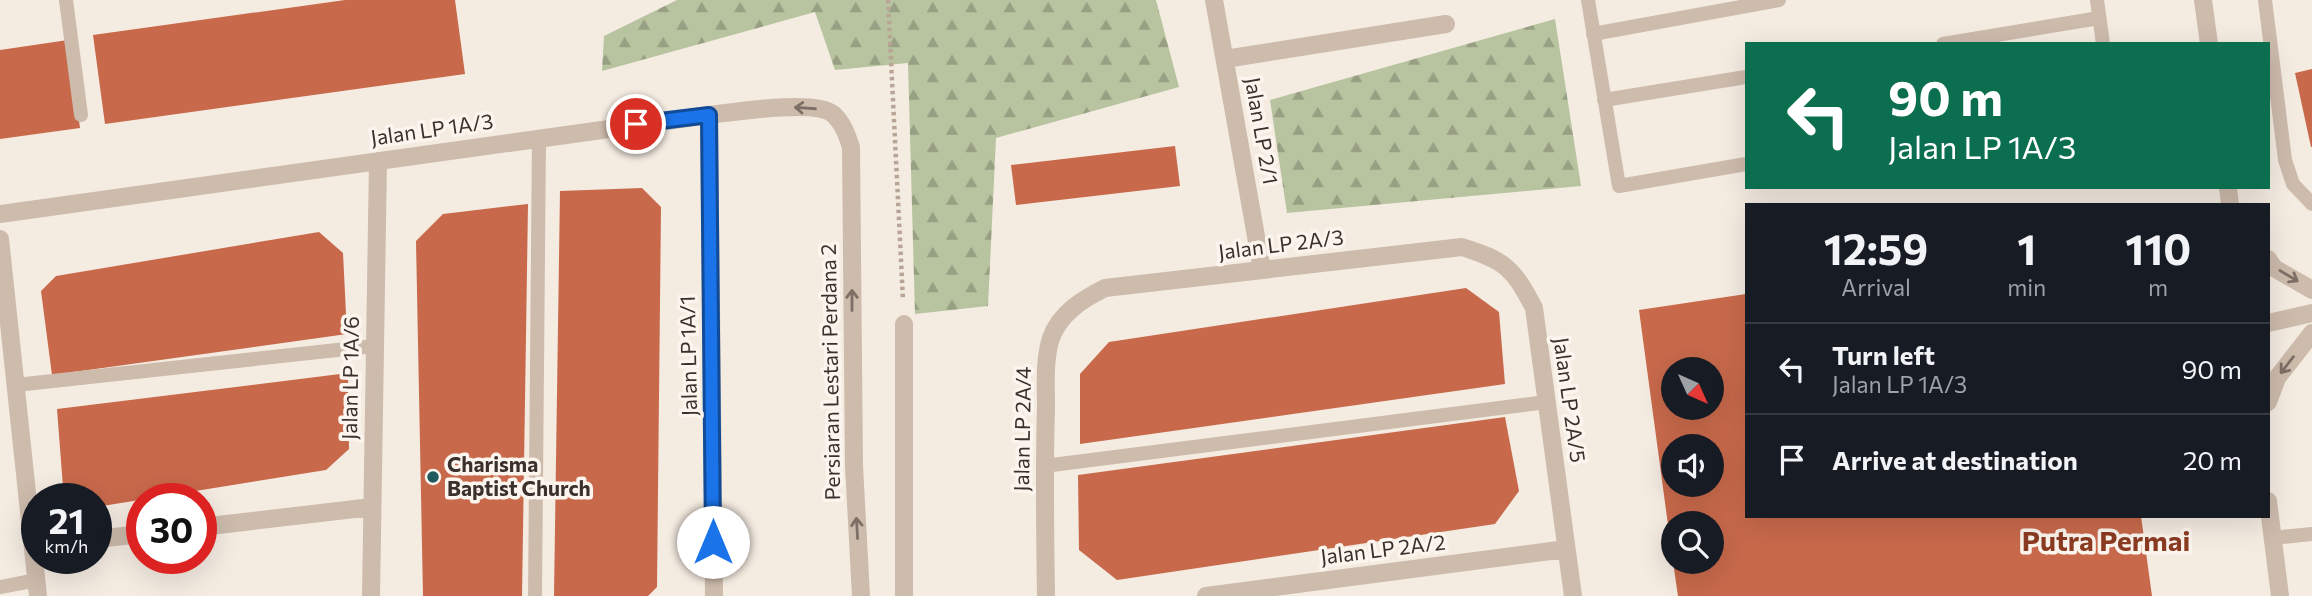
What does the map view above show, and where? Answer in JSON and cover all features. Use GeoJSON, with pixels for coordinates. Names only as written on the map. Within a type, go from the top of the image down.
{"type":"FeatureCollection","features":[{"type":"Feature","properties":{"kind":"street","name":"Jalan LP 2/1"},"geometry":{"type":"LineString","coordinates":[[1214,0],[1262,270]]}},
{"type":"Feature","properties":{"kind":"street"},"geometry":{"type":"LineString","coordinates":[[2203,0],[2209,42]]}},
{"type":"Feature","properties":{"kind":"street"},"geometry":{"type":"LineString","coordinates":[[1225,59],[1446,24]]}},
{"type":"Feature","properties":{"kind":"street","name":"Jalan LP 1A/3"},"geometry":{"type":"LineString","coordinates":[[0,214],[539,137],[709,115],[806,106],[832,113],[846,130],[851,147]]}},
{"type":"Feature","properties":{"kind":"street","name":"Jalan LP 1A/1"},"geometry":{"type":"LineString","coordinates":[[709,115],[714,596]]}},
{"type":"Feature","properties":{"kind":"street","name":"Persiaran Lestari Perdana 2"},"geometry":{"type":"LineString","coordinates":[[851,147],[853,466],[861,596]]}},
{"type":"Feature","properties":{"kind":"street","name":"Jalan LP 1A/6"},"geometry":{"type":"LineString","coordinates":[[371,596],[378,160]]}},
{"type":"Feature","properties":{"kind":"street"},"geometry":{"type":"LineString","coordinates":[[0,239],[28,483]]}},
{"type":"Feature","properties":{"kind":"street","name":"Jalan LP 2A/3"},"geometry":{"type":"LineString","coordinates":[[1105,288],[1462,247]]}},
{"type":"Feature","properties":{"kind":"street","name":"Jalan LP 2A/5"},"geometry":{"type":"LineString","coordinates":[[1462,247],[1488,255],[1506,265],[1521,283],[1534,308],[1573,596]]}},
{"type":"Feature","properties":{"kind":"street"},"geometry":{"type":"LineString","coordinates":[[2270,262],[2274,268],[2312,290]]}},
{"type":"Feature","properties":{"kind":"street","name":"Jalan LP 2A/4"},"geometry":{"type":"LineString","coordinates":[[1046,596],[1044,466],[1047,357],[1052,336],[1064,316],[1082,300],[1105,288]]}},
{"type":"Feature","properties":{"kind":"street"},"geometry":{"type":"LineString","coordinates":[[2270,323],[2312,313]]}},
{"type":"Feature","properties":{"kind":"street"},"geometry":{"type":"LineString","coordinates":[[904,324],[904,596]]}},
{"type":"Feature","properties":{"kind":"street"},"geometry":{"type":"LineString","coordinates":[[2270,396],[2277,378],[2312,333]]}},
{"type":"Feature","properties":{"kind":"street"},"geometry":{"type":"LineString","coordinates":[[217,525],[372,507]]}},
{"type":"Feature","properties":{"kind":"street"},"geometry":{"type":"LineString","coordinates":[[2270,515],[2280,596]]}},
{"type":"Feature","properties":{"kind":"street","name":"Jalan LP 2A/2"},"geometry":{"type":"LineString","coordinates":[[1206,596],[1566,549]]}},
{"type":"Feature","properties":{"kind":"lane"},"geometry":{"type":"LineString","coordinates":[[66,0],[81,116]]}},
{"type":"Feature","properties":{"kind":"lane"},"geometry":{"type":"LineString","coordinates":[[1588,0],[1619,186],[1745,164]]}},
{"type":"Feature","properties":{"kind":"lane"},"geometry":{"type":"LineString","coordinates":[[1594,34],[1779,0]]}},
{"type":"Feature","properties":{"kind":"lane"},"geometry":{"type":"LineString","coordinates":[[2097,0],[2103,42]]}},
{"type":"Feature","properties":{"kind":"lane"},"geometry":{"type":"LineString","coordinates":[[2265,0],[2285,160],[2293,184],[2312,204]]}},
{"type":"Feature","properties":{"kind":"lane"},"geometry":{"type":"LineString","coordinates":[[1955,42],[2099,18]]}},
{"type":"Feature","properties":{"kind":"lane"},"geometry":{"type":"LineString","coordinates":[[1604,100],[1745,77]]}},
{"type":"Feature","properties":{"kind":"lane"},"geometry":{"type":"LineString","coordinates":[[535,596],[539,137]]}},
{"type":"Feature","properties":{"kind":"lane"},"geometry":{"type":"LineString","coordinates":[[16,385],[374,346]]}},
{"type":"Feature","properties":{"kind":"lane"},"geometry":{"type":"LineString","coordinates":[[1044,466],[1547,402]]}},
{"type":"Feature","properties":{"kind":"lane"},"geometry":{"type":"LineString","coordinates":[[2273,538],[2312,534]]}},
{"type":"Feature","properties":{"kind":"lane"},"geometry":{"type":"LineString","coordinates":[[0,587],[38,588]]}},
{"type":"Feature","properties":{"kind":"path"},"geometry":{"type":"LineString","coordinates":[[888,0],[904,324]]}},
{"type":"Feature","properties":{"kind":"green space"},"geometry":{"type":"Polygon","coordinates":[[[677,0],[1156,0],[1179,87],[996,138],[988,306],[915,314],[908,63],[835,70],[815,12],[602,71],[604,36],[677,0]]]}},
{"type":"Feature","properties":{"kind":"green space"},"geometry":{"type":"Polygon","coordinates":[[[1555,19],[1581,186],[1287,213],[1270,100],[1555,19]]]}},
{"type":"Feature","properties":{"kind":"building"},"geometry":{"type":"Polygon","coordinates":[[[345,0],[455,0],[465,74],[105,124],[93,35],[345,0]]]}},
{"type":"Feature","properties":{"kind":"building"},"geometry":{"type":"Polygon","coordinates":[[[68,40],[80,128],[0,139],[0,50],[68,40]]]}},
{"type":"Feature","properties":{"kind":"building"},"geometry":{"type":"Polygon","coordinates":[[[2312,69],[2312,147],[2311,147],[2295,73],[2312,69]]]}},
{"type":"Feature","properties":{"kind":"building"},"geometry":{"type":"Polygon","coordinates":[[[1175,146],[1180,186],[1016,205],[1011,165],[1175,146]]]}},
{"type":"Feature","properties":{"kind":"building"},"geometry":{"type":"Polygon","coordinates":[[[642,188],[661,207],[657,587],[648,596],[554,596],[560,191],[642,188]]]}},
{"type":"Feature","properties":{"kind":"building"},"geometry":{"type":"Polygon","coordinates":[[[528,204],[522,596],[423,596],[416,241],[443,214],[528,204]]]}},
{"type":"Feature","properties":{"kind":"building"},"geometry":{"type":"Polygon","coordinates":[[[319,232],[343,253],[347,334],[52,375],[41,291],[56,276],[319,232]]]}},
{"type":"Feature","properties":{"kind":"building"},"geometry":{"type":"Polygon","coordinates":[[[1466,288],[1499,312],[1505,384],[1080,444],[1080,374],[1109,342],[1466,288]]]}},
{"type":"Feature","properties":{"kind":"building"},"geometry":{"type":"Polygon","coordinates":[[[1745,294],[1745,518],[2141,518],[2152,596],[1678,596],[1675,574],[1724,574],[1724,511],[1666,511],[1664,497],[1724,497],[1724,434],[1661,434],[1661,473],[1639,310],[1745,294]]]}},
{"type":"Feature","properties":{"kind":"building"},"geometry":{"type":"Polygon","coordinates":[[[348,373],[349,449],[326,470],[217,488],[217,483],[126,483],[126,502],[112,504],[112,483],[63,483],[57,409],[348,373]]]}},
{"type":"Feature","properties":{"kind":"building"},"geometry":{"type":"Polygon","coordinates":[[[1505,417],[1519,491],[1495,524],[1117,580],[1079,550],[1078,475],[1505,417]]]}},
{"type":"Feature","properties":{"kind":"place","name":"Charisma Baptist Church"},"geometry":{"type":"Point","coordinates":[433,477]}},
{"type":"Feature","properties":{"kind":"district","name":"Putra Permai"},"geometry":{"type":"Point","coordinates":[2106,541]}},
{"type":"Feature","properties":{"kind":"route"},"geometry":{"type":"LineString","coordinates":[[636,124],[709,115],[713,542]]}}]}
